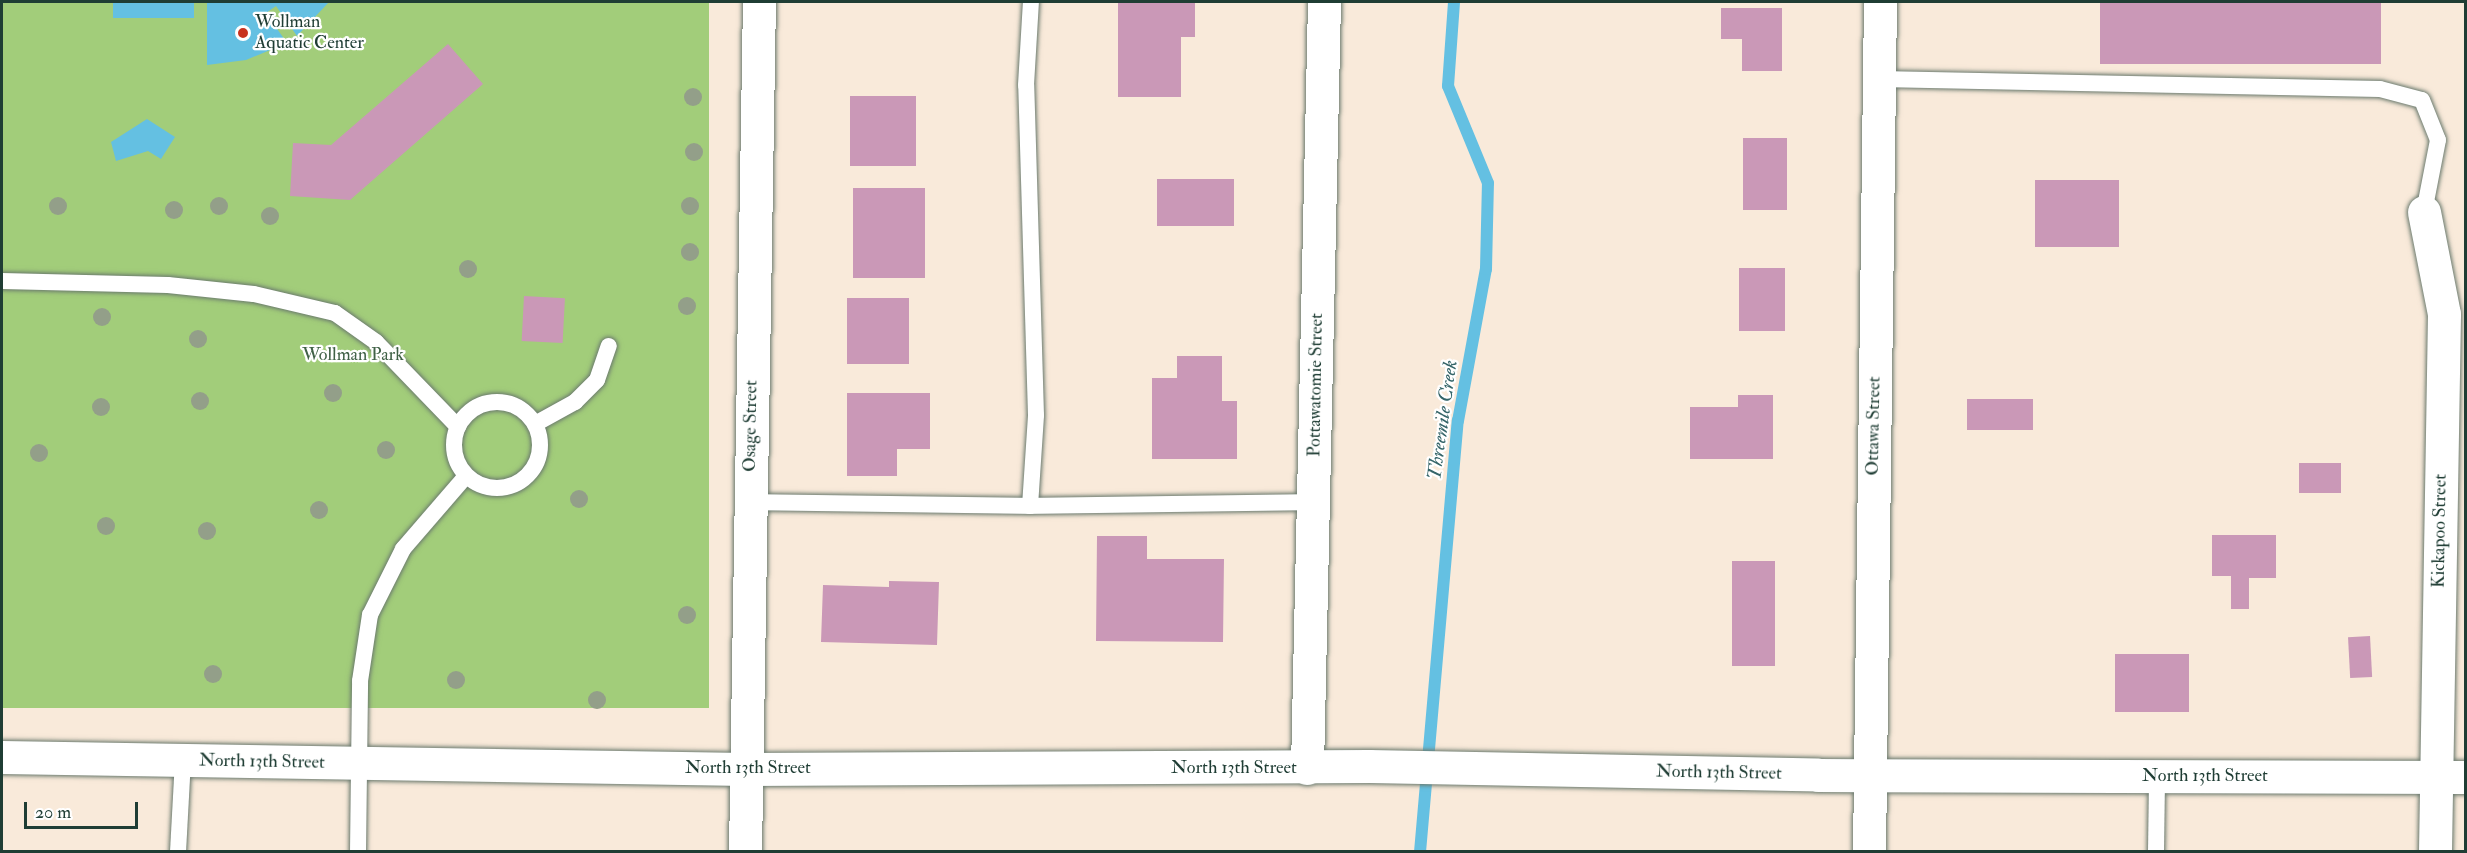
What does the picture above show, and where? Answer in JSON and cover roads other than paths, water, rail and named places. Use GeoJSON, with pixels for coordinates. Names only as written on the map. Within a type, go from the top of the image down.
{"type":"FeatureCollection","features":[{"type":"Feature","properties":{"kind":"street","name":"Osage Street"},"geometry":{"type":"LineString","coordinates":[[745,852],[759,2]]}},
{"type":"Feature","properties":{"kind":"street","name":"Pottawatomie Street"},"geometry":{"type":"LineString","coordinates":[[1307,768],[1324,2]]}},
{"type":"Feature","properties":{"kind":"street","name":"Ottawa Street"},"geometry":{"type":"LineString","coordinates":[[1869,852],[1880,2]]}},
{"type":"Feature","properties":{"kind":"street","name":"Kickapoo Street"},"geometry":{"type":"LineString","coordinates":[[2424,212],[2444,314],[2451,777],[2435,852]]}},
{"type":"Feature","properties":{"kind":"street","name":"North 13th Street"},"geometry":{"type":"LineString","coordinates":[[2,757],[745,769],[1369,766],[1869,775],[2451,777]]}},
{"type":"Feature","properties":{"kind":"lane"},"geometry":{"type":"LineString","coordinates":[[1030,2],[1026,85],[1036,415],[1030,506]]}},
{"type":"Feature","properties":{"kind":"lane"},"geometry":{"type":"LineString","coordinates":[[1879,79],[2380,89],[2422,100],[2438,140],[2424,212]]}},
{"type":"Feature","properties":{"kind":"lane"},"geometry":{"type":"LineString","coordinates":[[2,281],[168,285],[254,294],[334,313],[375,342],[458,427]]}},
{"type":"Feature","properties":{"kind":"lane"},"geometry":{"type":"LineString","coordinates":[[535,424],[575,402],[597,380],[609,346]]}},
{"type":"Feature","properties":{"kind":"lane"},"geometry":{"type":"LineString","coordinates":[[500,402],[514,405],[535,424],[541,452],[527,477],[501,489],[466,476],[455,453],[458,427],[473,409],[500,402]]}},
{"type":"Feature","properties":{"kind":"lane"},"geometry":{"type":"LineString","coordinates":[[358,852],[360,681],[370,615],[403,549],[466,476]]}},
{"type":"Feature","properties":{"kind":"lane"},"geometry":{"type":"LineString","coordinates":[[750,502],[1030,506],[1313,502]]}},
{"type":"Feature","properties":{"kind":"lane"},"geometry":{"type":"LineString","coordinates":[[178,852],[183,761]]}},
{"type":"Feature","properties":{"kind":"lane"},"geometry":{"type":"LineString","coordinates":[[2157,776],[2157,852]]}},
{"type":"Feature","properties":{"kind":"water"},"geometry":{"type":"Polygon","coordinates":[[[113,2],[194,2],[194,18],[113,18],[113,2]]]}},
{"type":"Feature","properties":{"kind":"water","name":"Wollman Aquatic Center"},"geometry":{"type":"Polygon","coordinates":[[[207,2],[329,2],[297,36],[276,6],[266,13],[287,43],[246,60],[207,65],[207,2]]]}},
{"type":"Feature","properties":{"kind":"water"},"geometry":{"type":"Polygon","coordinates":[[[147,119],[175,137],[161,159],[148,151],[116,161],[111,142],[147,119]]]}},
{"type":"Feature","properties":{"kind":"waterway","name":"Threemile Creek"},"geometry":{"type":"LineString","coordinates":[[1420,852],[1458,421],[1486,269],[1488,183],[1448,86],[1454,2]]}},
{"type":"Feature","properties":{"kind":"place","name":"Wollman Aquatic Center"},"geometry":{"type":"Point","coordinates":[243,33]}},
{"type":"Feature","properties":{"kind":"park label","name":"Wollman Park"},"geometry":{"type":"Point","coordinates":[353,355]}}]}
